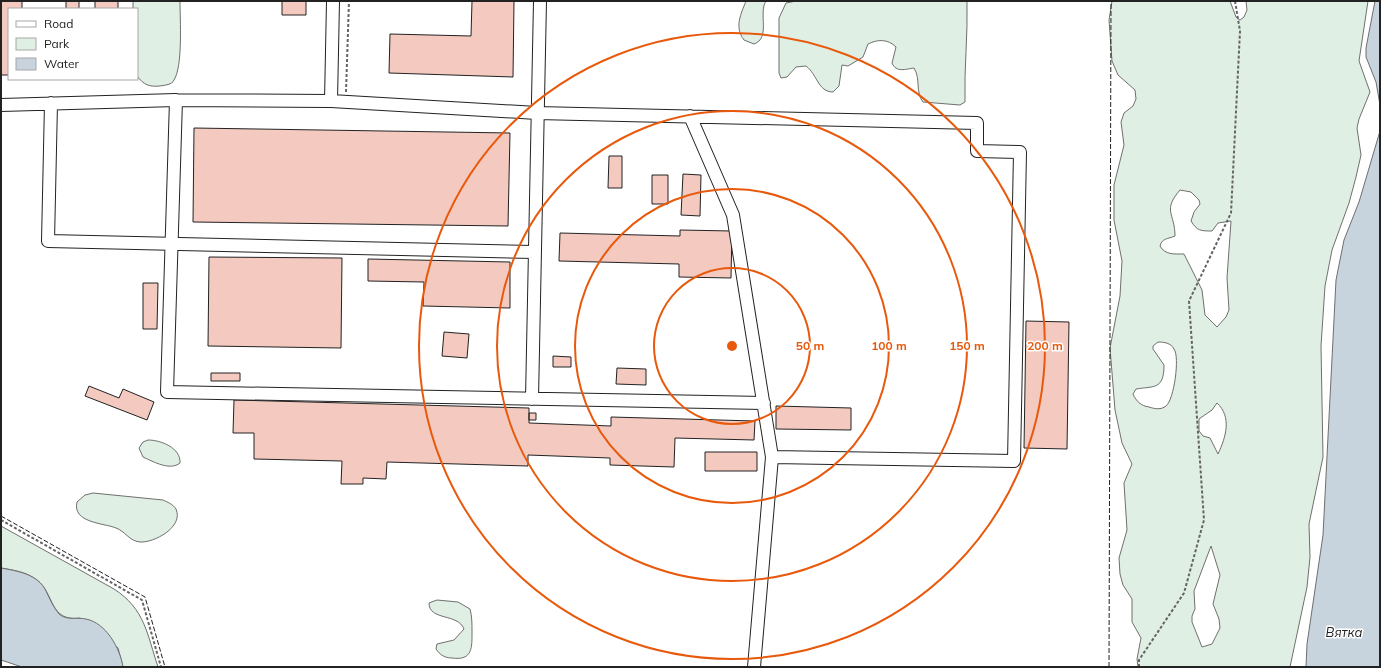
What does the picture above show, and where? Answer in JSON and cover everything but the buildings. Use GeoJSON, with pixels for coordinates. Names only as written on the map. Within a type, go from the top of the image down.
{"type":"FeatureCollection","features":[{"type":"Feature","properties":{"kind":"lane"},"geometry":{"type":"LineString","coordinates":[[331,101],[333,1]]}},
{"type":"Feature","properties":{"kind":"lane"},"geometry":{"type":"LineString","coordinates":[[532,399],[540,1]]}},
{"type":"Feature","properties":{"kind":"lane"},"geometry":{"type":"LineString","coordinates":[[176,100],[167,392],[764,403]]}},
{"type":"Feature","properties":{"kind":"lane"},"geometry":{"type":"LineString","coordinates":[[1,105],[176,100],[331,101],[537,113],[977,123],[977,151],[1020,152],[1014,461],[772,457]]}},
{"type":"Feature","properties":{"kind":"lane"},"geometry":{"type":"LineString","coordinates":[[51,103],[48,241],[534,252]]}},
{"type":"Feature","properties":{"kind":"lane"},"geometry":{"type":"LineString","coordinates":[[690,116],[733,215],[772,457],[754,667]]}},
{"type":"Feature","properties":{"kind":"path"},"geometry":{"type":"LineString","coordinates":[[346,102],[349,1]]}},
{"type":"Feature","properties":{"kind":"path"},"geometry":{"type":"LineString","coordinates":[[1139,667],[1140,660],[1184,594],[1204,520],[1189,301],[1231,213],[1240,31],[1235,1]]}},
{"type":"Feature","properties":{"kind":"path"},"geometry":{"type":"LineString","coordinates":[[1,520],[142,600],[161,667]]}},
{"type":"Feature","properties":{"kind":"green space"},"geometry":{"type":"Polygon","coordinates":[[[133,1],[180,1],[179,64],[174,80],[170,84],[150,86],[142,82],[138,77],[138,8],[133,8],[133,1]]]}},
{"type":"Feature","properties":{"kind":"green space"},"geometry":{"type":"Polygon","coordinates":[[[746,1],[766,1],[763,12],[762,36],[759,41],[754,44],[744,40],[739,30],[739,20],[746,1]]]}},
{"type":"Feature","properties":{"kind":"green space"},"geometry":{"type":"Polygon","coordinates":[[[796,1],[967,1],[965,102],[960,105],[923,102],[919,94],[917,77],[914,68],[902,70],[896,68],[892,63],[896,47],[890,42],[886,41],[875,41],[868,44],[863,57],[848,66],[842,65],[839,86],[833,92],[824,89],[810,69],[806,66],[796,67],[787,77],[781,78],[779,73],[779,18],[786,3],[796,1]]]}},
{"type":"Feature","properties":{"kind":"green space"},"geometry":{"type":"Polygon","coordinates":[[[1112,1],[1230,1],[1236,17],[1240,20],[1244,17],[1247,10],[1246,1],[1368,1],[1359,61],[1370,92],[1357,128],[1361,155],[1356,177],[1349,203],[1332,250],[1325,286],[1321,346],[1323,457],[1309,524],[1310,557],[1307,587],[1290,667],[1138,667],[1137,659],[1141,638],[1132,622],[1132,599],[1123,585],[1120,574],[1119,558],[1127,530],[1124,483],[1132,464],[1122,443],[1115,410],[1110,348],[1120,296],[1122,261],[1114,220],[1114,185],[1124,145],[1121,122],[1124,113],[1133,106],[1136,99],[1135,90],[1118,75],[1112,61],[1109,20],[1112,1]],[[1180,190],[1172,203],[1171,212],[1175,236],[1164,240],[1160,246],[1164,251],[1173,254],[1184,254],[1202,290],[1205,315],[1217,327],[1226,317],[1229,310],[1227,278],[1231,221],[1218,223],[1212,231],[1200,230],[1195,227],[1191,221],[1194,212],[1200,204],[1199,200],[1191,192],[1180,190]],[[1158,342],[1153,346],[1153,349],[1164,365],[1162,379],[1160,383],[1153,387],[1136,389],[1133,394],[1137,401],[1141,404],[1160,409],[1166,406],[1169,402],[1174,387],[1176,354],[1173,347],[1167,343],[1158,342]],[[1217,403],[1212,410],[1199,419],[1199,431],[1203,436],[1210,438],[1218,454],[1225,434],[1226,421],[1225,414],[1217,403]],[[1211,546],[1194,591],[1195,609],[1192,616],[1192,622],[1202,647],[1212,644],[1220,628],[1219,619],[1213,604],[1220,575],[1211,546]]]}},
{"type":"Feature","properties":{"kind":"green space"},"geometry":{"type":"Polygon","coordinates":[[[148,440],[159,441],[174,449],[180,463],[167,466],[143,457],[139,448],[143,442],[148,440]]]}},
{"type":"Feature","properties":{"kind":"green space"},"geometry":{"type":"Polygon","coordinates":[[[93,493],[163,500],[175,507],[177,516],[176,522],[172,528],[160,537],[146,542],[136,541],[119,529],[90,521],[79,514],[77,502],[85,495],[93,493]]]}},
{"type":"Feature","properties":{"kind":"green space"},"geometry":{"type":"Polygon","coordinates":[[[1,526],[114,589],[124,597],[139,614],[144,623],[158,667],[123,667],[118,648],[80,618],[63,616],[54,606],[47,592],[37,580],[24,573],[1,568],[1,526]]]}},
{"type":"Feature","properties":{"kind":"green space"},"geometry":{"type":"Polygon","coordinates":[[[437,600],[458,602],[470,609],[472,637],[470,652],[468,655],[459,658],[445,657],[436,649],[437,644],[454,640],[464,629],[461,624],[456,621],[438,615],[430,609],[429,603],[437,600]]]}},
{"type":"Feature","properties":{"kind":"water"},"geometry":{"type":"Polygon","coordinates":[[[1375,1],[1380,1],[1380,105],[1376,82],[1366,57],[1366,48],[1375,1]]]}},
{"type":"Feature","properties":{"kind":"water","name":"Вятка"},"geometry":{"type":"Polygon","coordinates":[[[1380,131],[1380,667],[1306,667],[1307,644],[1323,535],[1336,280],[1344,240],[1359,202],[1380,131]]]}},
{"type":"Feature","properties":{"kind":"water"},"geometry":{"type":"Polygon","coordinates":[[[1,568],[26,574],[38,581],[46,591],[55,609],[62,616],[69,618],[83,618],[93,621],[100,626],[111,637],[119,652],[123,667],[22,667],[1,660],[1,568]]]}},
{"type":"Feature","properties":{"kind":"fence"},"geometry":{"type":"LineString","coordinates":[[1109,667],[1111,1]]}},
{"type":"Feature","properties":{"kind":"fence"},"geometry":{"type":"LineString","coordinates":[[1,516],[145,597],[165,667]]}}]}
